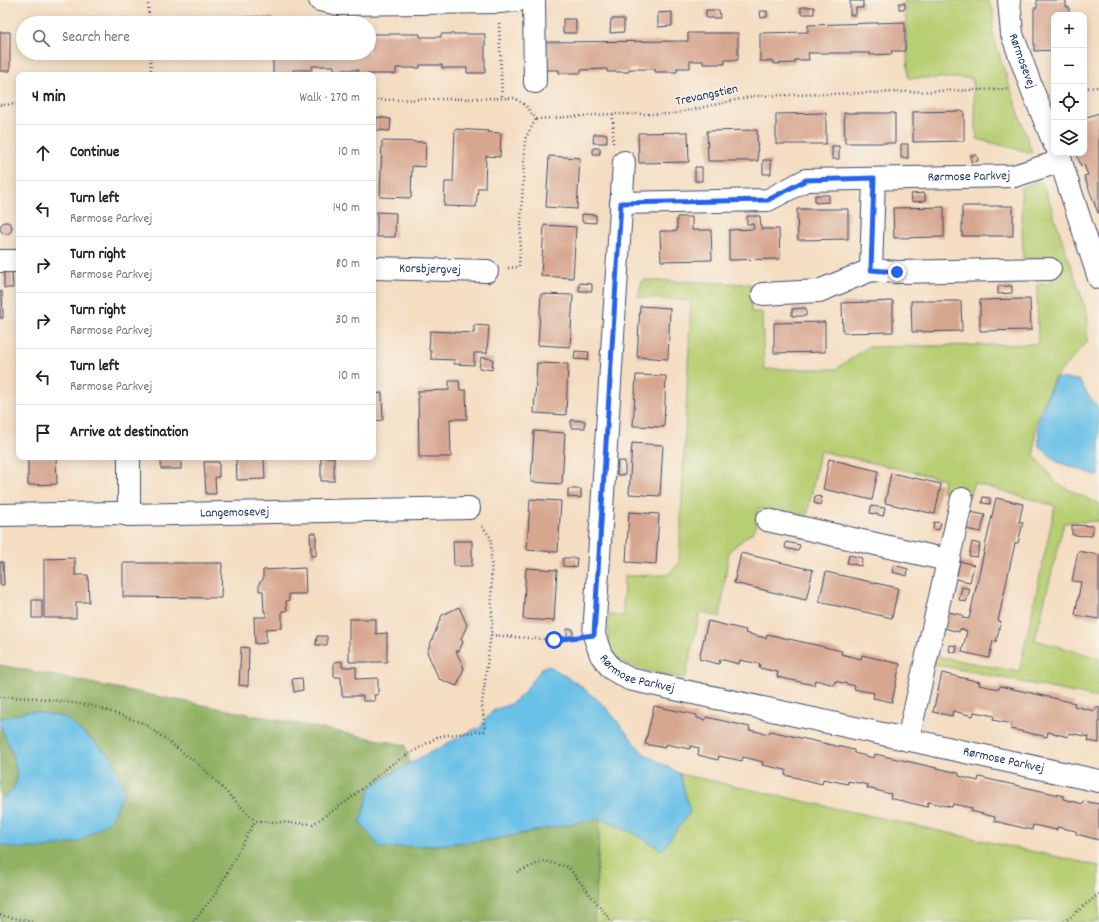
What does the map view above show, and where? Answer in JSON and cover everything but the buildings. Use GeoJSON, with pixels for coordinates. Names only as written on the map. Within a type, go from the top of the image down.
{"type":"FeatureCollection","features":[{"type":"Feature","properties":{"kind":"street"},"geometry":{"type":"LineString","coordinates":[[320,0],[338,4],[508,1]]}},
{"type":"Feature","properties":{"kind":"street"},"geometry":{"type":"LineString","coordinates":[[534,0],[535,82]]}},
{"type":"Feature","properties":{"kind":"street","name":"Rørmosevej"},"geometry":{"type":"LineString","coordinates":[[1009,0],[1012,34],[1051,135]]}},
{"type":"Feature","properties":{"kind":"street","name":"Rørmose Parkvej"},"geometry":{"type":"LineString","coordinates":[[621,203],[768,200],[806,180],[1014,176],[1051,156]]}},
{"type":"Feature","properties":{"kind":"street","name":"Rørmosevej"},"geometry":{"type":"LineString","coordinates":[[1059,156],[1099,278]]}},
{"type":"Feature","properties":{"kind":"street","name":"Rørmose Parkvej"},"geometry":{"type":"LineString","coordinates":[[624,162],[594,635],[601,654],[612,669],[629,679],[1099,781]]}},
{"type":"Feature","properties":{"kind":"street"},"geometry":{"type":"LineString","coordinates":[[871,270],[874,178]]}},
{"type":"Feature","properties":{"kind":"street"},"geometry":{"type":"LineString","coordinates":[[0,261],[16,261]]}},
{"type":"Feature","properties":{"kind":"street","name":"Korsbjergvej"},"geometry":{"type":"LineString","coordinates":[[376,268],[487,271]]}},
{"type":"Feature","properties":{"kind":"street"},"geometry":{"type":"LineString","coordinates":[[762,294],[819,291],[871,270],[897,272],[1050,269]]}},
{"type":"Feature","properties":{"kind":"street"},"geometry":{"type":"LineString","coordinates":[[129,460],[129,515]]}},
{"type":"Feature","properties":{"kind":"street"},"geometry":{"type":"LineString","coordinates":[[908,740],[962,498]]}},
{"type":"Feature","properties":{"kind":"street","name":"Langemosevej"},"geometry":{"type":"LineString","coordinates":[[0,515],[119,513],[129,515],[469,508]]}},
{"type":"Feature","properties":{"kind":"street"},"geometry":{"type":"LineString","coordinates":[[767,520],[948,560]]}},
{"type":"Feature","properties":{"kind":"path"},"geometry":{"type":"LineString","coordinates":[[148,0],[149,16]]}},
{"type":"Feature","properties":{"kind":"path"},"geometry":{"type":"LineString","coordinates":[[502,98],[508,1]]}},
{"type":"Feature","properties":{"kind":"path"},"geometry":{"type":"LineString","coordinates":[[150,60],[150,72]]}},
{"type":"Feature","properties":{"kind":"path"},"geometry":{"type":"LineString","coordinates":[[1087,88],[1099,87]]}},
{"type":"Feature","properties":{"kind":"path","name":"Trevangstien"},"geometry":{"type":"LineString","coordinates":[[536,119],[613,114],[673,114],[754,96],[1032,88]]}},
{"type":"Feature","properties":{"kind":"path"},"geometry":{"type":"LineString","coordinates":[[376,100],[515,98],[526,106],[536,119],[525,139],[519,267],[487,271]]}},
{"type":"Feature","properties":{"kind":"path"},"geometry":{"type":"LineString","coordinates":[[0,105],[16,104]]}},
{"type":"Feature","properties":{"kind":"path"},"geometry":{"type":"LineString","coordinates":[[0,697],[38,698],[94,706],[145,724],[201,766],[255,821],[314,824],[347,801],[392,764],[439,736],[483,732],[485,730],[482,704],[492,626],[490,538],[469,508]]}},
{"type":"Feature","properties":{"kind":"path"},"geometry":{"type":"LineString","coordinates":[[491,635],[554,640],[594,635]]}},
{"type":"Feature","properties":{"kind":"path"},"geometry":{"type":"LineString","coordinates":[[193,922],[216,893],[255,821]]}},
{"type":"Feature","properties":{"kind":"path"},"geometry":{"type":"LineString","coordinates":[[517,872],[544,862],[568,868],[612,922]]}},
{"type":"Feature","properties":{"kind":"path"},"geometry":{"type":"LineString","coordinates":[[1064,922],[1099,894]]}},
{"type":"Feature","properties":{"kind":"path"},"geometry":{"type":"LineString","coordinates":[[0,915],[32,922]]}},
{"type":"Feature","properties":{"kind":"green space"},"geometry":{"type":"Polygon","coordinates":[[[905,0],[987,0],[993,10],[993,36],[1032,153],[977,139],[972,78],[908,78],[905,0]]]}},
{"type":"Feature","properties":{"kind":"green space"},"geometry":{"type":"Polygon","coordinates":[[[1040,181],[1044,186],[1088,316],[1087,342],[1054,379],[1036,419],[1034,455],[1057,484],[1099,504],[1099,521],[1064,523],[1035,640],[1099,658],[1099,698],[934,664],[936,656],[1019,672],[1055,506],[974,483],[969,497],[942,491],[944,479],[820,451],[807,516],[758,508],[755,530],[729,551],[720,617],[700,612],[685,678],[644,670],[623,662],[615,657],[609,647],[608,615],[623,616],[624,576],[667,575],[679,564],[691,301],[638,297],[642,280],[751,284],[751,312],[762,312],[764,369],[836,369],[868,347],[1038,344],[1037,285],[1052,283],[1049,257],[1023,259],[1021,187],[1040,181]]]}},
{"type":"Feature","properties":{"kind":"green space"},"geometry":{"type":"Polygon","coordinates":[[[0,665],[405,745],[410,763],[371,787],[423,846],[490,840],[600,818],[594,922],[0,922],[0,844],[13,848],[29,711],[0,719],[0,665]]]}},
{"type":"Feature","properties":{"kind":"green space"},"geometry":{"type":"Polygon","coordinates":[[[0,724],[13,755],[17,775],[14,789],[0,800],[0,724]]]}},
{"type":"Feature","properties":{"kind":"green space"},"geometry":{"type":"Polygon","coordinates":[[[680,774],[1099,866],[1099,922],[594,922],[600,818],[631,832],[690,812],[680,774]]]}},
{"type":"Feature","properties":{"kind":"water"},"geometry":{"type":"Polygon","coordinates":[[[1056,378],[1079,380],[1099,409],[1099,476],[1057,462],[1039,446],[1038,421],[1056,378]]]}},
{"type":"Feature","properties":{"kind":"water"},"geometry":{"type":"Polygon","coordinates":[[[546,666],[551,667],[578,684],[604,705],[643,753],[680,774],[690,812],[662,850],[631,832],[600,818],[490,840],[380,848],[360,822],[371,787],[410,763],[475,729],[481,728],[483,723],[494,710],[511,704],[522,695],[542,668],[546,666]]]}},
{"type":"Feature","properties":{"kind":"water"},"geometry":{"type":"Polygon","coordinates":[[[29,711],[64,717],[112,757],[125,791],[110,820],[79,842],[46,848],[13,848],[0,844],[0,800],[14,789],[17,775],[13,755],[0,724],[0,719],[29,711]]]}},
{"type":"Feature","properties":{"kind":"route"},"geometry":{"type":"LineString","coordinates":[[554,640],[594,635],[621,203],[768,200],[806,180],[874,178],[871,270],[897,272]]}}]}
